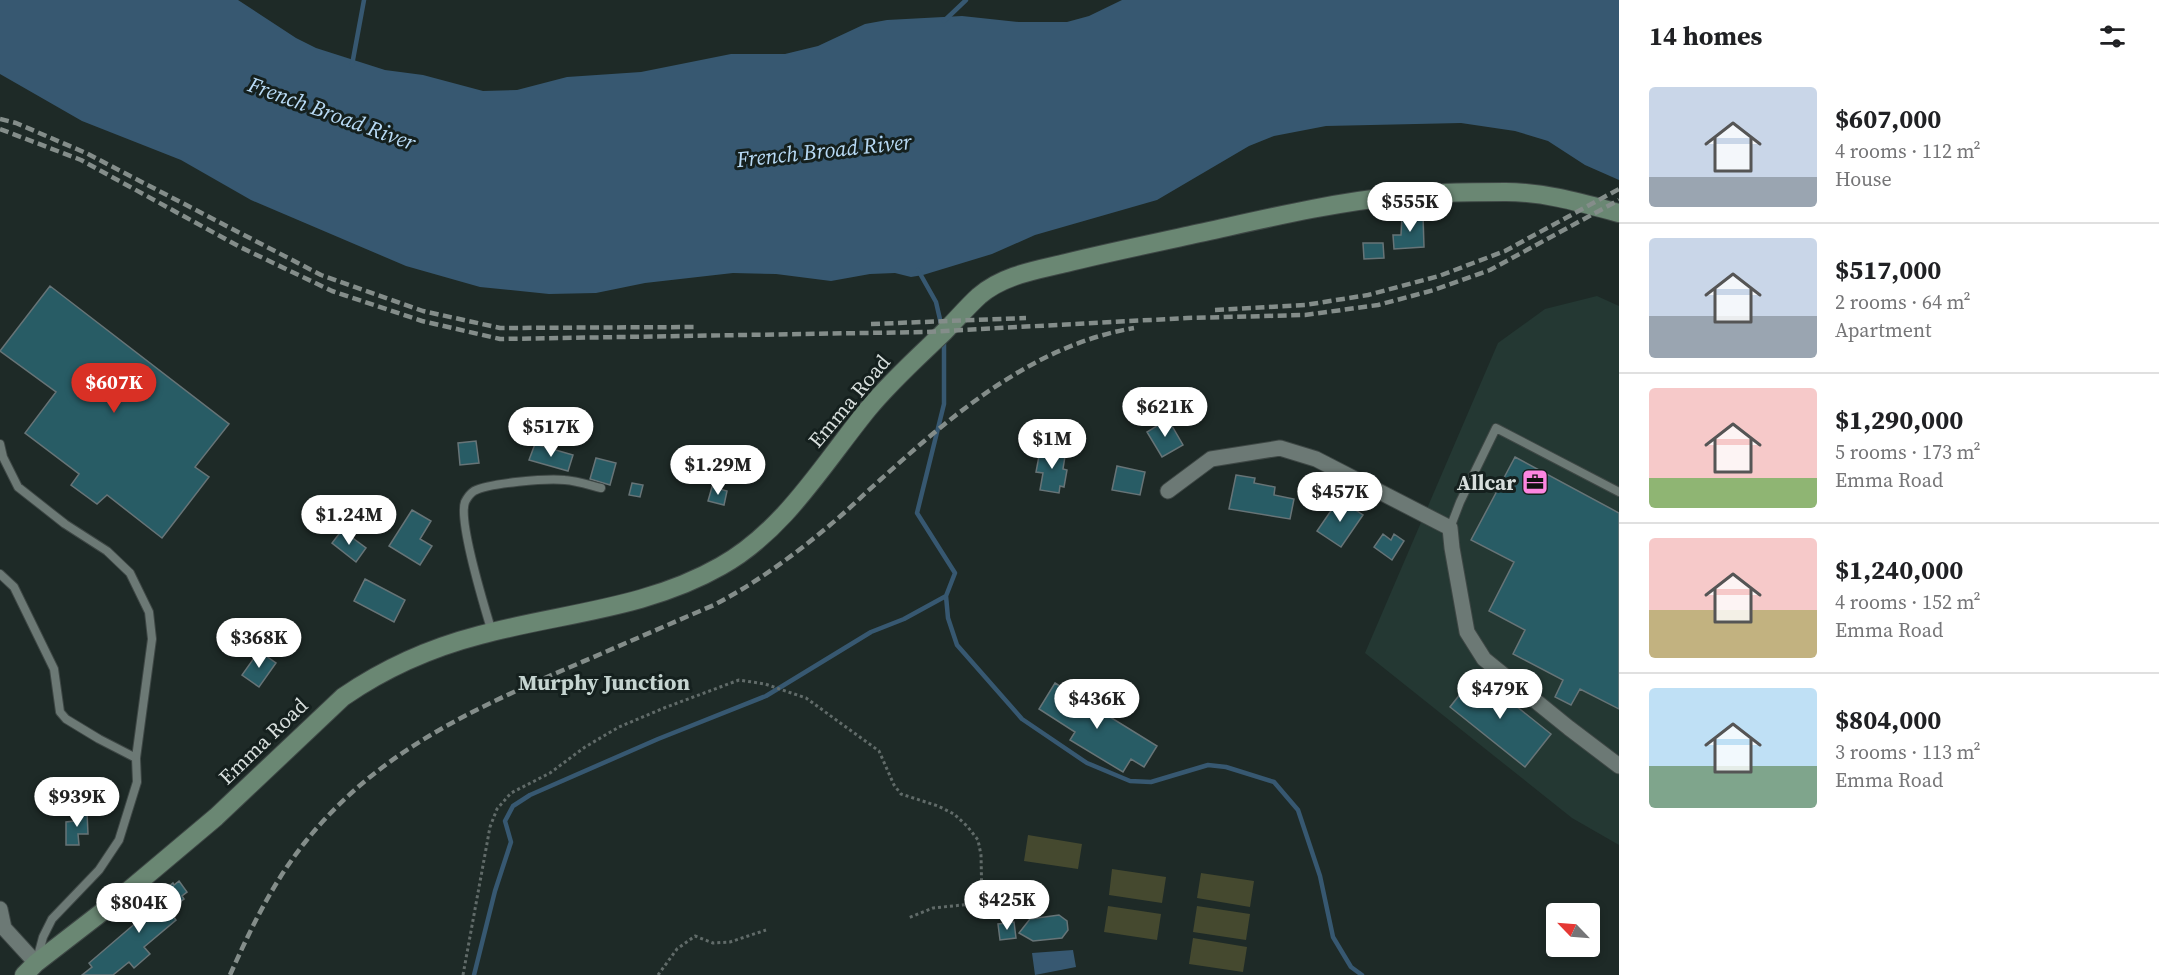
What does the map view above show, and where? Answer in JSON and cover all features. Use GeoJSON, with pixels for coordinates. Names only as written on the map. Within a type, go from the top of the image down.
{"type":"FeatureCollection","features":[{"type":"Feature","properties":{"kind":"street","name":"Emma Road"},"geometry":{"type":"LineString","coordinates":[[30,969],[115,902],[216,817],[343,697],[393,666],[426,652],[492,632],[615,607],[656,596],[678,588],[725,564],[772,526],[888,386],[978,297],[997,283],[1030,272],[1103,254],[1315,209],[1399,196],[1510,192],[1566,198],[1619,213]]}},
{"type":"Feature","properties":{"kind":"street"},"geometry":{"type":"LineString","coordinates":[[1168,490],[1211,459],[1280,448],[1316,459],[1450,528],[1467,632],[1484,659],[1619,766]]}},
{"type":"Feature","properties":{"kind":"street"},"geometry":{"type":"LineString","coordinates":[[0,909],[4,928],[30,969]]}},
{"type":"Feature","properties":{"kind":"lane"},"geometry":{"type":"LineString","coordinates":[[1450,528],[1496,428],[1619,492]]}},
{"type":"Feature","properties":{"kind":"lane"},"geometry":{"type":"LineString","coordinates":[[0,444],[3,458],[18,487],[65,524],[107,551],[130,573],[149,612],[152,639],[136,758],[137,782],[119,840],[99,870],[52,919],[30,969]]}},
{"type":"Feature","properties":{"kind":"lane"},"geometry":{"type":"LineString","coordinates":[[492,632],[479,590],[463,514],[465,501],[472,492],[486,487],[534,481],[565,480],[601,488]]}},
{"type":"Feature","properties":{"kind":"lane"},"geometry":{"type":"LineString","coordinates":[[0,574],[14,587],[54,669],[60,712],[66,719],[99,739],[136,758]]}},
{"type":"Feature","properties":{"kind":"path"},"geometry":{"type":"LineString","coordinates":[[463,975],[490,827],[503,801],[511,793],[549,773],[585,747],[619,727],[739,680],[765,684],[806,698],[879,751],[894,786],[901,794],[938,806],[954,814],[978,840],[982,872],[981,903],[933,908],[908,918]]}},
{"type":"Feature","properties":{"kind":"path"},"geometry":{"type":"LineString","coordinates":[[658,975],[677,949],[695,936],[713,943],[730,942],[766,930]]}},
{"type":"Feature","properties":{"kind":"shaded area"},"geometry":{"type":"Polygon","coordinates":[[[1597,296],[1619,306],[1619,845],[1572,818],[1365,653],[1498,343],[1545,309],[1597,296]]]}},
{"type":"Feature","properties":{"kind":"green space"},"geometry":{"type":"Polygon","coordinates":[[[1028,835],[1082,844],[1078,869],[1024,861],[1028,835]]]}},
{"type":"Feature","properties":{"kind":"green space"},"geometry":{"type":"Polygon","coordinates":[[[1112,869],[1166,877],[1162,903],[1109,895],[1112,869]]]}},
{"type":"Feature","properties":{"kind":"green space"},"geometry":{"type":"Polygon","coordinates":[[[1201,873],[1254,881],[1250,907],[1197,898],[1201,873]]]}},
{"type":"Feature","properties":{"kind":"green space"},"geometry":{"type":"Polygon","coordinates":[[[1108,906],[1161,914],[1157,940],[1104,932],[1108,906]]]}},
{"type":"Feature","properties":{"kind":"green space"},"geometry":{"type":"Polygon","coordinates":[[[1197,906],[1250,914],[1246,940],[1193,932],[1197,906]]]}},
{"type":"Feature","properties":{"kind":"green space"},"geometry":{"type":"Polygon","coordinates":[[[1193,938],[1247,947],[1243,972],[1189,964],[1193,938]]]}},
{"type":"Feature","properties":{"kind":"water","name":"French Broad River"},"geometry":{"type":"Polygon","coordinates":[[[0,0],[238,0],[296,38],[316,48],[385,70],[423,75],[483,91],[517,90],[567,77],[641,72],[731,54],[785,54],[818,46],[865,24],[887,20],[962,16],[1019,22],[1067,22],[1089,16],[1122,0],[1619,0],[1619,180],[1585,165],[1548,141],[1515,131],[1461,123],[1326,126],[1274,136],[1249,146],[1157,200],[1035,235],[992,254],[923,275],[911,277],[895,273],[870,274],[831,281],[776,274],[733,273],[645,283],[596,293],[549,294],[480,287],[406,266],[251,200],[181,160],[82,121],[0,74],[0,0]]]}},
{"type":"Feature","properties":{"kind":"water"},"geometry":{"type":"Polygon","coordinates":[[[1073,950],[1076,967],[1035,975],[1032,953],[1073,950]]]}},
{"type":"Feature","properties":{"kind":"building"},"geometry":{"type":"Polygon","coordinates":[[[1423,215],[1424,247],[1394,249],[1393,235],[1401,235],[1402,217],[1423,215]]]}},
{"type":"Feature","properties":{"kind":"building"},"geometry":{"type":"Polygon","coordinates":[[[1363,243],[1383,243],[1384,258],[1364,259],[1363,243]]]}},
{"type":"Feature","properties":{"kind":"building"},"geometry":{"type":"Polygon","coordinates":[[[50,286],[229,424],[195,467],[209,477],[162,538],[107,495],[97,504],[71,485],[79,474],[25,433],[56,392],[0,351],[50,286]]]}},
{"type":"Feature","properties":{"kind":"building"},"geometry":{"type":"Polygon","coordinates":[[[1168,419],[1183,445],[1162,457],[1147,432],[1168,419]]]}},
{"type":"Feature","properties":{"kind":"building"},"geometry":{"type":"Polygon","coordinates":[[[476,441],[479,463],[460,465],[458,443],[476,441]]]}},
{"type":"Feature","properties":{"kind":"building"},"geometry":{"type":"Polygon","coordinates":[[[535,444],[573,455],[568,471],[529,460],[535,444]]]}},
{"type":"Feature","properties":{"kind":"building"},"geometry":{"type":"Polygon","coordinates":[[[1049,447],[1066,450],[1063,469],[1067,470],[1064,487],[1060,486],[1059,493],[1040,490],[1043,473],[1036,472],[1039,456],[1044,457],[1045,449],[1049,450],[1049,447]]]}},
{"type":"Feature","properties":{"kind":"building"},"geometry":{"type":"Polygon","coordinates":[[[1515,457],[1619,513],[1619,709],[1580,689],[1571,705],[1555,697],[1563,680],[1513,654],[1525,630],[1489,611],[1514,562],[1471,540],[1515,457]]]}},
{"type":"Feature","properties":{"kind":"building"},"geometry":{"type":"Polygon","coordinates":[[[596,458],[616,463],[610,485],[590,479],[596,458]]]}},
{"type":"Feature","properties":{"kind":"building"},"geometry":{"type":"Polygon","coordinates":[[[1117,466],[1145,472],[1140,495],[1112,490],[1117,466]]]}},
{"type":"Feature","properties":{"kind":"building"},"geometry":{"type":"Polygon","coordinates":[[[1236,475],[1255,478],[1254,483],[1275,487],[1274,495],[1294,499],[1290,519],[1229,509],[1236,475]]]}},
{"type":"Feature","properties":{"kind":"building"},"geometry":{"type":"Polygon","coordinates":[[[632,483],[643,485],[640,497],[629,495],[632,483]]]}},
{"type":"Feature","properties":{"kind":"building"},"geometry":{"type":"Polygon","coordinates":[[[712,487],[727,491],[724,505],[708,501],[712,487]]]}},
{"type":"Feature","properties":{"kind":"building"},"geometry":{"type":"Polygon","coordinates":[[[1339,499],[1363,515],[1341,547],[1317,531],[1339,499]]]}},
{"type":"Feature","properties":{"kind":"building"},"geometry":{"type":"Polygon","coordinates":[[[412,510],[431,521],[420,539],[432,546],[420,565],[389,546],[412,510]]]}},
{"type":"Feature","properties":{"kind":"building"},"geometry":{"type":"Polygon","coordinates":[[[342,530],[366,548],[356,562],[332,543],[342,530]]]}},
{"type":"Feature","properties":{"kind":"building"},"geometry":{"type":"Polygon","coordinates":[[[1383,534],[1391,540],[1394,534],[1404,541],[1392,560],[1374,547],[1383,534]]]}},
{"type":"Feature","properties":{"kind":"building"},"geometry":{"type":"Polygon","coordinates":[[[365,579],[405,600],[394,622],[354,601],[365,579]]]}},
{"type":"Feature","properties":{"kind":"building"},"geometry":{"type":"Polygon","coordinates":[[[259,651],[276,663],[259,687],[242,675],[259,651]]]}},
{"type":"Feature","properties":{"kind":"building"},"geometry":{"type":"Polygon","coordinates":[[[1476,674],[1551,734],[1525,767],[1450,707],[1476,674]]]}},
{"type":"Feature","properties":{"kind":"building"},"geometry":{"type":"Polygon","coordinates":[[[1055,683],[1157,746],[1144,767],[1131,759],[1123,772],[1070,740],[1075,732],[1039,709],[1055,683]]]}},
{"type":"Feature","properties":{"kind":"building"},"geometry":{"type":"Polygon","coordinates":[[[74,812],[87,812],[88,834],[78,834],[79,845],[66,845],[66,822],[74,821],[74,812]]]}},
{"type":"Feature","properties":{"kind":"building"},"geometry":{"type":"Polygon","coordinates":[[[179,881],[187,892],[182,896],[184,899],[169,910],[176,920],[144,947],[150,954],[134,968],[129,962],[113,975],[82,975],[92,967],[89,963],[145,915],[140,910],[173,883],[174,885],[179,881]]]}},
{"type":"Feature","properties":{"kind":"building"},"geometry":{"type":"Polygon","coordinates":[[[1059,915],[1067,921],[1068,930],[1062,938],[1033,941],[1019,933],[1030,919],[1059,915]]]}},
{"type":"Feature","properties":{"kind":"building"},"geometry":{"type":"Polygon","coordinates":[[[1014,922],[1016,938],[1000,940],[998,924],[1014,922]]]}},
{"type":"Feature","properties":{"kind":"waterway"},"geometry":{"type":"LineString","coordinates":[[352,65],[364,0]]}},
{"type":"Feature","properties":{"kind":"waterway"},"geometry":{"type":"LineString","coordinates":[[944,21],[966,0]]}},
{"type":"Feature","properties":{"kind":"waterway"},"geometry":{"type":"LineString","coordinates":[[918,270],[936,302],[942,328]]}},
{"type":"Feature","properties":{"kind":"waterway"},"geometry":{"type":"LineString","coordinates":[[944,339],[944,404],[917,513],[955,573],[946,596],[948,618],[957,645],[1022,719],[1087,763],[1130,781],[1151,782],[1208,765],[1226,767],[1274,782],[1298,810],[1320,876],[1333,937],[1351,967],[1362,975]]}},
{"type":"Feature","properties":{"kind":"waterway"},"geometry":{"type":"LineString","coordinates":[[474,975],[495,891],[511,842],[505,821],[513,806],[530,795],[658,739],[766,696],[871,632],[904,619],[946,596]]}},
{"type":"Feature","properties":{"kind":"railway"},"geometry":{"type":"LineString","coordinates":[[0,119],[16,123],[86,153],[321,275],[423,311],[500,328],[697,327]]}},
{"type":"Feature","properties":{"kind":"railway"},"geometry":{"type":"LineString","coordinates":[[0,129],[81,160],[240,247],[332,291],[422,321],[500,339],[925,332],[1187,318],[1305,315],[1378,305],[1434,290],[1490,270],[1619,200]]}},
{"type":"Feature","properties":{"kind":"railway"},"geometry":{"type":"LineString","coordinates":[[1215,310],[1305,305],[1368,295],[1439,276],[1505,251],[1619,189]]}},
{"type":"Feature","properties":{"kind":"railway"},"geometry":{"type":"LineString","coordinates":[[871,324],[1026,318]]}},
{"type":"Feature","properties":{"kind":"railway"},"geometry":{"type":"LineString","coordinates":[[230,975],[264,906],[283,873],[306,841],[333,810],[393,759],[426,738],[495,701],[730,597],[802,547],[836,520],[936,431],[997,386],[1029,366],[1062,350],[1097,337],[1134,328]]}},
{"type":"Feature","properties":{"kind":"place","name":"Allcar"},"geometry":{"type":"Point","coordinates":[1535,482]}},
{"type":"Feature","properties":{"kind":"district","name":"Murphy Junction"},"geometry":{"type":"Point","coordinates":[604,682]}}]}
